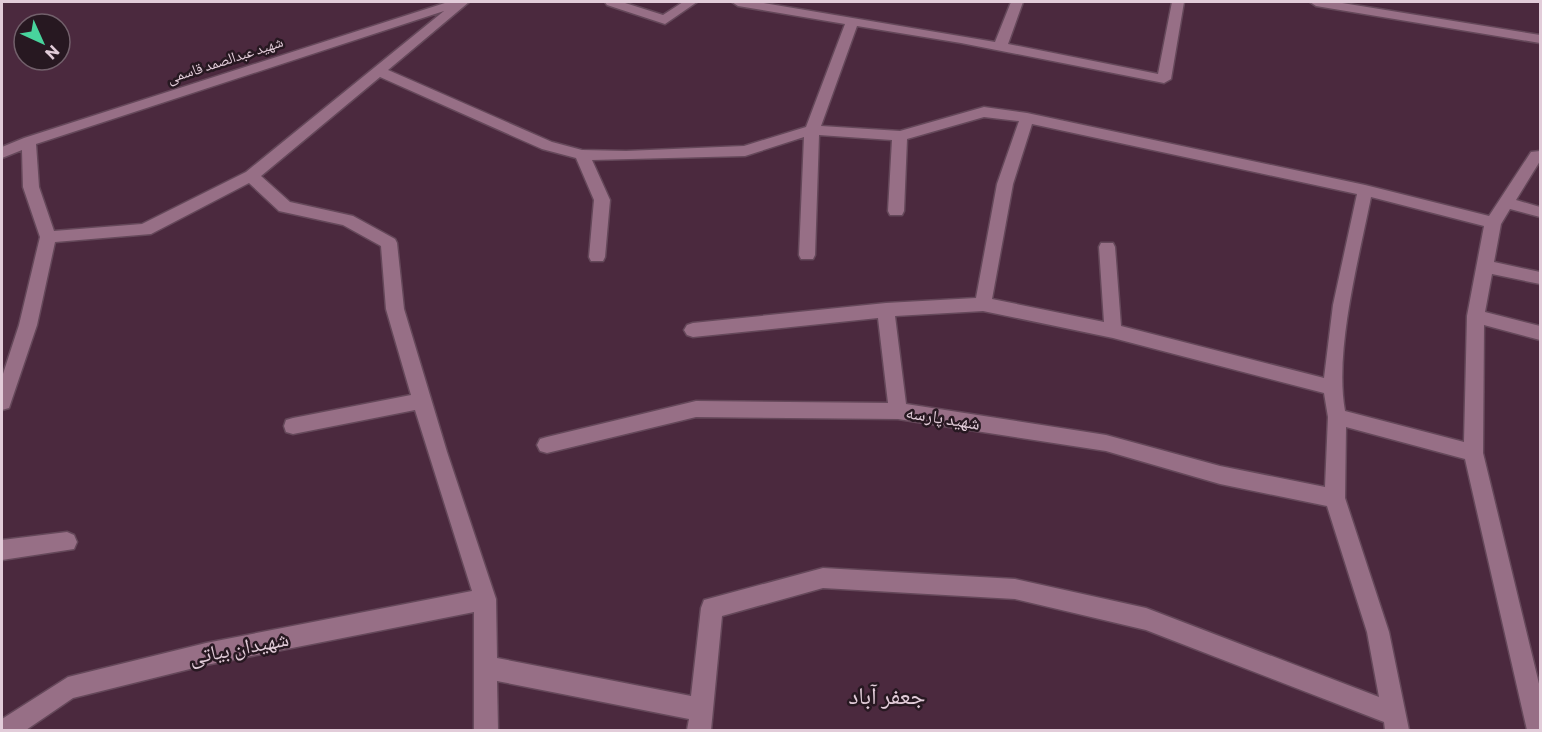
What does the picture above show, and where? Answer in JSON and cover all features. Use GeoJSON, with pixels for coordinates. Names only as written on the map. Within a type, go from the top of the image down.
{"type":"FeatureCollection","features":[{"type":"Feature","properties":{"kind":"street"},"geometry":{"type":"LineString","coordinates":[[48,237],[145,230],[251,176],[462,2]]}},
{"type":"Feature","properties":{"kind":"street","name":"شهید عبدالصمد قاسمی"},"geometry":{"type":"LineString","coordinates":[[2,153],[29,141],[462,2]]}},
{"type":"Feature","properties":{"kind":"street"},"geometry":{"type":"LineString","coordinates":[[611,2],[665,20],[692,2]]}},
{"type":"Feature","properties":{"kind":"street"},"geometry":{"type":"LineString","coordinates":[[738,2],[1000,47],[1164,79],[1178,2]]}},
{"type":"Feature","properties":{"kind":"street"},"geometry":{"type":"LineString","coordinates":[[1000,47],[1017,2]]}},
{"type":"Feature","properties":{"kind":"street"},"geometry":{"type":"LineString","coordinates":[[1316,2],[1540,39]]}},
{"type":"Feature","properties":{"kind":"street"},"geometry":{"type":"LineString","coordinates":[[807,255],[812,130],[852,22]]}},
{"type":"Feature","properties":{"kind":"street"},"geometry":{"type":"LineString","coordinates":[[379,71],[547,146],[582,155],[626,156],[745,151],[812,130],[900,136],[984,112],[1027,118],[1365,190],[1493,223]]}},
{"type":"Feature","properties":{"kind":"street"},"geometry":{"type":"LineString","coordinates":[[983,304],[1005,184],[1027,118]]}},
{"type":"Feature","properties":{"kind":"street"},"geometry":{"type":"LineString","coordinates":[[896,211],[900,136]]}},
{"type":"Feature","properties":{"kind":"street"},"geometry":{"type":"LineString","coordinates":[[2,402],[28,325],[48,237],[31,187],[29,141]]}},
{"type":"Feature","properties":{"kind":"street"},"geometry":{"type":"LineString","coordinates":[[582,155],[602,200],[597,257]]}},
{"type":"Feature","properties":{"kind":"street"},"geometry":{"type":"LineString","coordinates":[[1539,730],[1473,453],[1476,316],[1493,223],[1536,156],[1540,156]]}},
{"type":"Feature","properties":{"kind":"street"},"geometry":{"type":"LineString","coordinates":[[251,176],[285,207],[347,220],[389,243],[395,309],[484,599],[486,730]]}},
{"type":"Feature","properties":{"kind":"street"},"geometry":{"type":"LineString","coordinates":[[1365,190],[1342,305],[1332,388],[1337,417],[1335,498],[1378,632],[1396,722]]}},
{"type":"Feature","properties":{"kind":"street"},"geometry":{"type":"LineString","coordinates":[[1506,203],[1540,212]]}},
{"type":"Feature","properties":{"kind":"street"},"geometry":{"type":"LineString","coordinates":[[1107,247],[1113,331]]}},
{"type":"Feature","properties":{"kind":"street"},"geometry":{"type":"LineString","coordinates":[[1485,266],[1540,278]]}},
{"type":"Feature","properties":{"kind":"street"},"geometry":{"type":"LineString","coordinates":[[693,330],[886,310],[983,304],[1113,331],[1332,388]]}},
{"type":"Feature","properties":{"kind":"street"},"geometry":{"type":"LineString","coordinates":[[886,310],[898,411]]}},
{"type":"Feature","properties":{"kind":"street"},"geometry":{"type":"LineString","coordinates":[[1476,316],[1540,333]]}},
{"type":"Feature","properties":{"kind":"street"},"geometry":{"type":"LineString","coordinates":[[293,426],[422,400]]}},
{"type":"Feature","properties":{"kind":"street","name":"شهید پارسه"},"geometry":{"type":"LineString","coordinates":[[547,445],[696,409],[898,411],[1106,443],[1220,475],[1335,498]]}},
{"type":"Feature","properties":{"kind":"street"},"geometry":{"type":"LineString","coordinates":[[1337,417],[1473,453]]}},
{"type":"Feature","properties":{"kind":"street"},"geometry":{"type":"LineString","coordinates":[[2,550],[67,542]]}},
{"type":"Feature","properties":{"kind":"street"},"geometry":{"type":"LineString","coordinates":[[485,667],[700,720],[712,608],[823,578],[1015,589],[1146,619],[1396,722]]}},
{"type":"Feature","properties":{"kind":"street","name":"شهیدان بیاتی"},"geometry":{"type":"LineString","coordinates":[[6,730],[68,687],[206,654],[484,599]]}},
{"type":"Feature","properties":{"kind":"district","name":"جعفر آباد"},"geometry":{"type":"Point","coordinates":[887,696]}}]}
